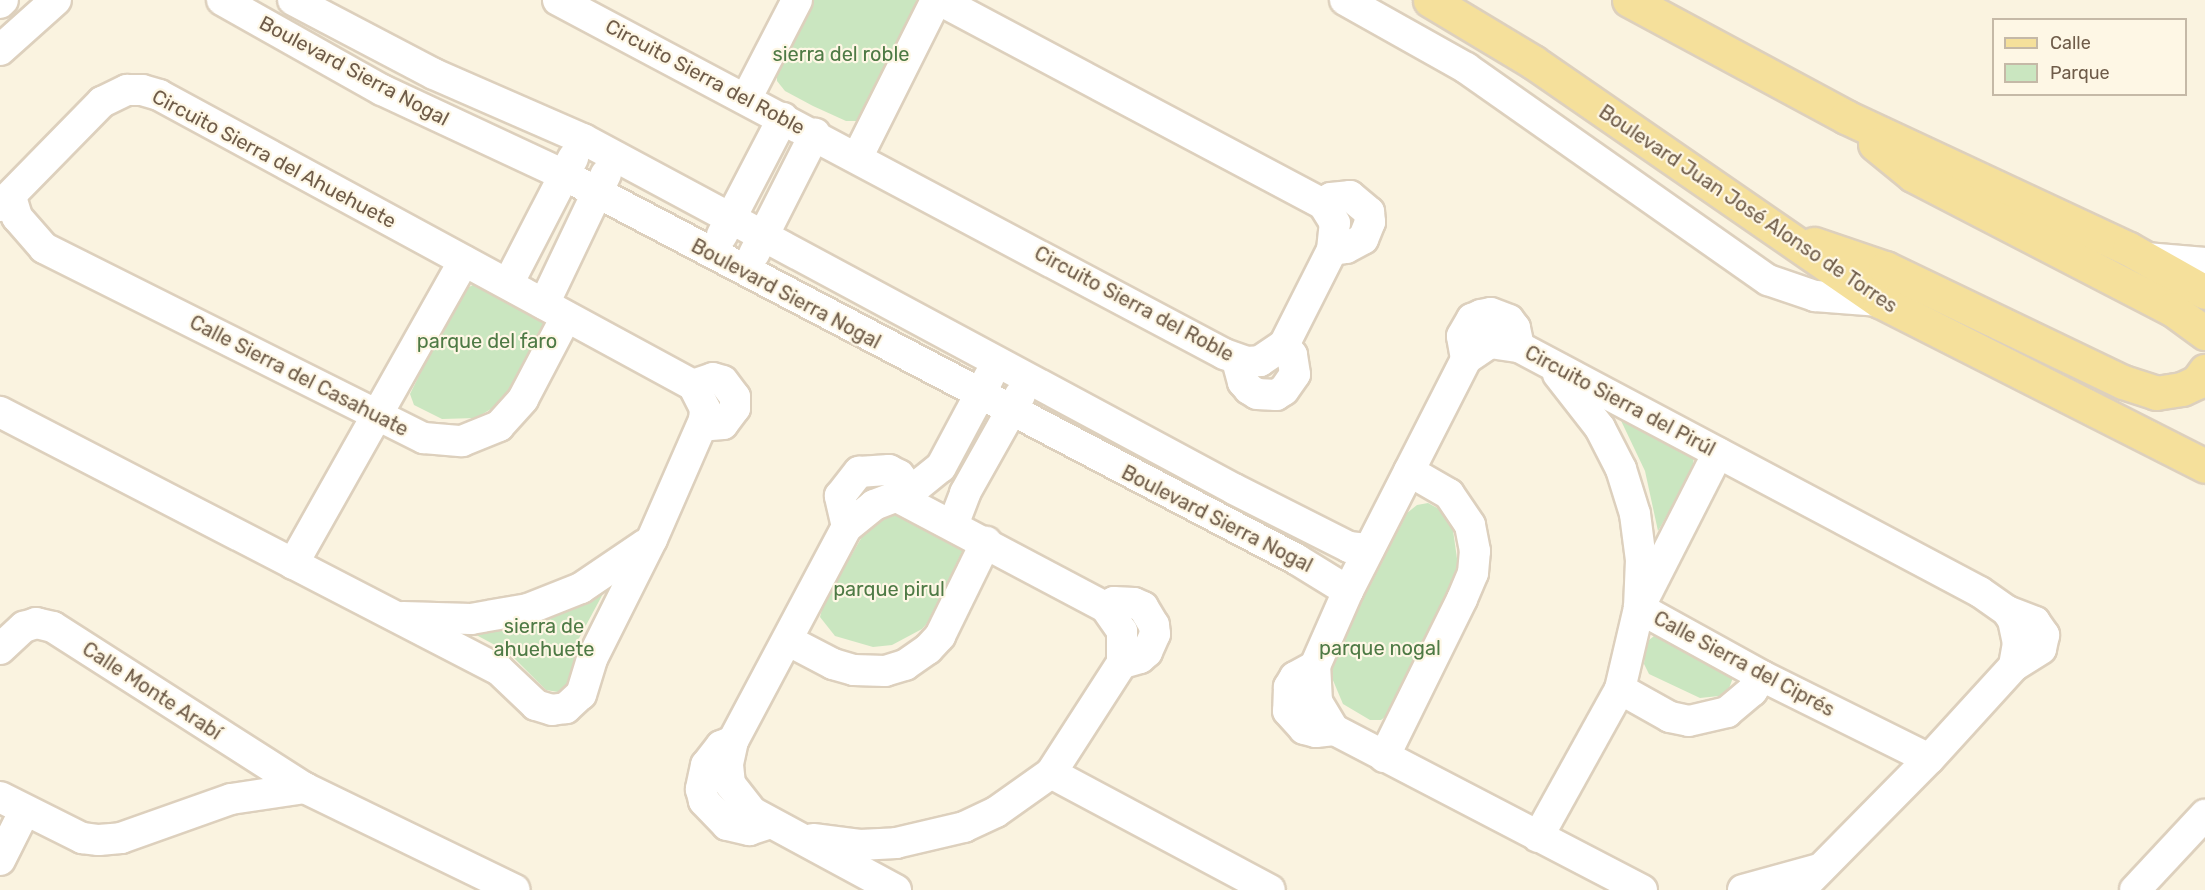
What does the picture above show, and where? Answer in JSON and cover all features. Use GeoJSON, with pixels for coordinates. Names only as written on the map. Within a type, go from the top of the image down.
{"type":"FeatureCollection","features":[{"type":"Feature","properties":{"kind":"main road","name":"Boulevard Juan José Alonso de Torres"},"geometry":{"type":"LineString","coordinates":[[1430,0],[1533,62],[1773,230],[1880,301],[2205,466]]}},
{"type":"Feature","properties":{"kind":"main road"},"geometry":{"type":"LineString","coordinates":[[1629,0],[1846,117],[2146,258],[2205,292]]}},
{"type":"Feature","properties":{"kind":"main road"},"geometry":{"type":"LineString","coordinates":[[1846,117],[1913,175],[2172,309],[2205,333]]}},
{"type":"Feature","properties":{"kind":"main road"},"geometry":{"type":"LineString","coordinates":[[1773,230],[1886,268],[2123,382],[2156,393],[2182,389],[2197,382],[2205,371]]}},
{"type":"Feature","properties":{"kind":"street"},"geometry":{"type":"LineString","coordinates":[[0,50],[56,0]]}},
{"type":"Feature","properties":{"kind":"street","name":"Boulevard Sierra Nogal"},"geometry":{"type":"LineString","coordinates":[[222,0],[382,90],[597,192],[711,255],[1296,559],[1348,591]]}},
{"type":"Feature","properties":{"kind":"street","name":"Boulevard Sierra Nogal"},"geometry":{"type":"LineString","coordinates":[[293,0],[434,74],[583,139],[1234,489],[1349,547],[1369,549]]}},
{"type":"Feature","properties":{"kind":"street","name":"Circuito Sierra del Roble"},"geometry":{"type":"LineString","coordinates":[[558,0],[858,156],[1237,360],[1260,361],[1284,345],[1332,250],[1335,223],[1323,204],[938,0]]}},
{"type":"Feature","properties":{"kind":"street"},"geometry":{"type":"LineString","coordinates":[[746,99],[797,0]]}},
{"type":"Feature","properties":{"kind":"street"},"geometry":{"type":"LineString","coordinates":[[858,156],[938,0]]}},
{"type":"Feature","properties":{"kind":"street"},"geometry":{"type":"LineString","coordinates":[[1345,0],[1466,68],[1767,280],[1815,296],[1880,301]]}},
{"type":"Feature","properties":{"kind":"street","name":"Circuito Sierra del Ahuehuete"},"geometry":{"type":"LineString","coordinates":[[0,412],[386,614],[500,670],[542,708],[566,708],[581,694],[592,659],[651,539],[702,426],[704,400],[693,385],[159,95],[142,90],[127,90],[102,102],[6,202]]}},
{"type":"Feature","properties":{"kind":"street"},"geometry":{"type":"LineString","coordinates":[[711,255],[732,219],[783,118]]}},
{"type":"Feature","properties":{"kind":"street"},"geometry":{"type":"LineString","coordinates":[[744,272],[815,134]]}},
{"type":"Feature","properties":{"kind":"street"},"geometry":{"type":"LineString","coordinates":[[508,284],[583,139]]}},
{"type":"Feature","properties":{"kind":"street"},"geometry":{"type":"LineString","coordinates":[[555,310],[597,192],[615,156]]}},
{"type":"Feature","properties":{"kind":"street","name":"Calle Sierra del Casahuate"},"geometry":{"type":"LineString","coordinates":[[6,202],[44,248],[424,438],[462,441],[480,436],[499,426],[523,399],[555,310]]}},
{"type":"Feature","properties":{"kind":"street"},"geometry":{"type":"LineString","coordinates":[[2146,258],[2205,263]]}},
{"type":"Feature","properties":{"kind":"street"},"geometry":{"type":"LineString","coordinates":[[293,564],[465,261]]}},
{"type":"Feature","properties":{"kind":"street","name":"Circuito Sierra del Pirúl"},"geometry":{"type":"LineString","coordinates":[[1639,890],[1334,730],[1317,702],[1315,666],[1348,591],[1466,359],[1477,348],[1490,343],[1519,347],[1980,592],[2007,611],[2018,643],[2014,666],[1929,759],[1810,880],[1743,890]]}},
{"type":"Feature","properties":{"kind":"street"},"geometry":{"type":"LineString","coordinates":[[896,890],[780,829],[740,800],[730,784],[728,764],[733,741],[789,641],[847,527],[873,505],[904,494],[941,467],[981,396],[996,361]]}},
{"type":"Feature","properties":{"kind":"street","name":"Calle Sierra del Ciprés"},"geometry":{"type":"LineString","coordinates":[[1551,364],[1600,428],[1621,469],[1635,514],[1641,560],[1639,609],[1762,676],[1929,759]]}},
{"type":"Feature","properties":{"kind":"street"},"geometry":{"type":"LineString","coordinates":[[953,525],[965,493],[1030,378]]}},
{"type":"Feature","properties":{"kind":"street"},"geometry":{"type":"LineString","coordinates":[[1538,837],[1620,689],[1639,609],[1718,453]]}},
{"type":"Feature","properties":{"kind":"street"},"geometry":{"type":"LineString","coordinates":[[1384,757],[1462,599],[1473,573],[1475,551],[1470,525],[1449,494],[1409,471]]}},
{"type":"Feature","properties":{"kind":"street"},"geometry":{"type":"LineString","coordinates":[[780,829],[860,844],[930,837],[996,812],[1051,773],[1122,663],[1122,631],[1105,607],[953,525],[904,494]]}},
{"type":"Feature","properties":{"kind":"street","name":"Circuito Sierra del Ahuehuete"},"geometry":{"type":"LineString","coordinates":[[386,614],[471,619],[528,609],[590,583],[651,539]]}},
{"type":"Feature","properties":{"kind":"street"},"geometry":{"type":"LineString","coordinates":[[789,641],[833,664],[854,670],[885,671],[905,665],[928,649],[940,636],[986,542]]}},
{"type":"Feature","properties":{"kind":"street","name":"Calle Monte Arabí"},"geometry":{"type":"LineString","coordinates":[[0,649],[24,627],[36,623],[53,627],[305,788],[515,890]]}},
{"type":"Feature","properties":{"kind":"street"},"geometry":{"type":"LineString","coordinates":[[1620,689],[1670,717],[1689,721],[1727,712],[1752,691],[1762,676]]}},
{"type":"Feature","properties":{"kind":"street"},"geometry":{"type":"LineString","coordinates":[[1051,773],[1270,890]]}},
{"type":"Feature","properties":{"kind":"street"},"geometry":{"type":"LineString","coordinates":[[0,860],[12,805],[82,838],[99,840],[121,838],[231,800],[305,788]]}},
{"type":"Feature","properties":{"kind":"street"},"geometry":{"type":"LineString","coordinates":[[2136,890],[2205,815]]}},
{"type":"Feature","properties":{"kind":"green space","name":"sierra del roble"},"geometry":{"type":"Polygon","coordinates":[[[813,0],[916,0],[919,5],[863,118],[858,121],[846,121],[813,106],[785,91],[777,81],[777,67],[813,0]]]}},
{"type":"Feature","properties":{"kind":"green space","name":"parque del faro"},"geometry":{"type":"Polygon","coordinates":[[[480,281],[543,316],[544,330],[506,400],[476,418],[442,419],[414,405],[410,394],[460,292],[480,281]]]}},
{"type":"Feature","properties":{"kind":"green space"},"geometry":{"type":"Polygon","coordinates":[[[1615,408],[1694,457],[1692,472],[1658,531],[1645,471],[1615,408]]]}},
{"type":"Feature","properties":{"kind":"green space","name":"parque nogal"},"geometry":{"type":"Polygon","coordinates":[[[1428,503],[1441,510],[1453,530],[1459,573],[1390,713],[1381,720],[1370,720],[1343,704],[1332,678],[1332,660],[1407,513],[1417,505],[1428,503]]]}},
{"type":"Feature","properties":{"kind":"green space","name":"parque pirul"},"geometry":{"type":"Polygon","coordinates":[[[880,506],[961,542],[963,550],[930,620],[922,629],[892,645],[873,647],[835,636],[820,617],[824,602],[880,506]]]}},
{"type":"Feature","properties":{"kind":"green space","name":"sierra de ahuehuete"},"geometry":{"type":"Polygon","coordinates":[[[612,577],[577,642],[574,676],[567,687],[558,692],[546,690],[508,652],[452,622],[612,577]]]}},
{"type":"Feature","properties":{"kind":"green space"},"geometry":{"type":"Polygon","coordinates":[[[1659,632],[1734,675],[1728,691],[1719,696],[1700,698],[1649,674],[1644,664],[1645,653],[1649,640],[1659,632]]]}}]}
